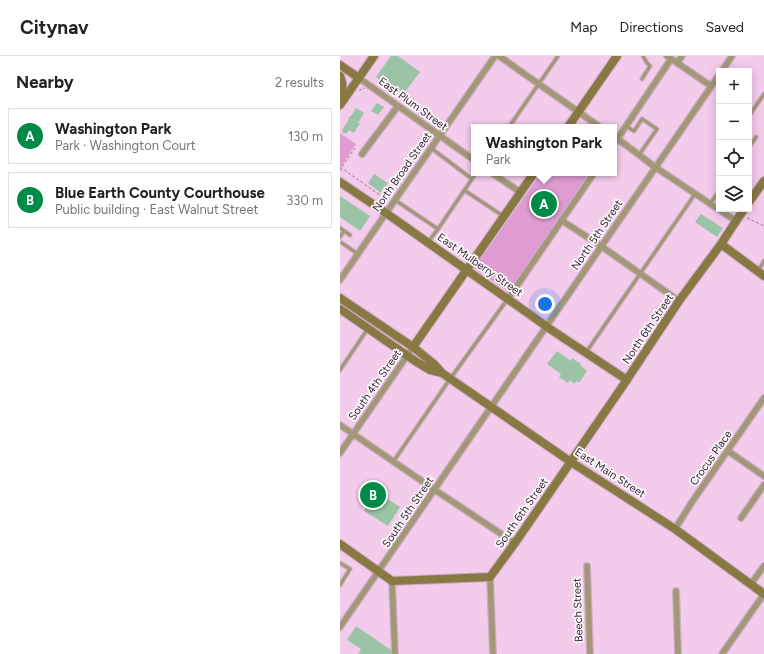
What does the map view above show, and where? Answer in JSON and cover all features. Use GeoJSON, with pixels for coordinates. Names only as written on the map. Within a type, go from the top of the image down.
{"type":"FeatureCollection","features":[{"type":"Feature","properties":{"kind":"street"},"geometry":{"type":"LineString","coordinates":[[340,105],[374,56]]}},
{"type":"Feature","properties":{"kind":"street","name":"North Broad Street"},"geometry":{"type":"LineString","coordinates":[[340,280],[495,56]]}},
{"type":"Feature","properties":{"kind":"street"},"geometry":{"type":"LineString","coordinates":[[499,56],[596,124]]}},
{"type":"Feature","properties":{"kind":"street"},"geometry":{"type":"LineString","coordinates":[[570,124],[617,56]]}},
{"type":"Feature","properties":{"kind":"street"},"geometry":{"type":"LineString","coordinates":[[677,63],[682,56]]}},
{"type":"Feature","properties":{"kind":"street"},"geometry":{"type":"LineString","coordinates":[[724,68],[732,56]]}},
{"type":"Feature","properties":{"kind":"street"},"geometry":{"type":"LineString","coordinates":[[617,136],[626,126],[669,58],[711,86]]}},
{"type":"Feature","properties":{"kind":"street","name":"East Plum Street"},"geometry":{"type":"LineString","coordinates":[[340,65],[471,158]]}},
{"type":"Feature","properties":{"kind":"street"},"geometry":{"type":"LineString","coordinates":[[340,76],[343,88],[340,99]]}},
{"type":"Feature","properties":{"kind":"street","name":"North 5th Street"},"geometry":{"type":"LineString","coordinates":[[491,406],[716,79]]}},
{"type":"Feature","properties":{"kind":"street"},"geometry":{"type":"LineString","coordinates":[[362,154],[398,106]]}},
{"type":"Feature","properties":{"kind":"street"},"geometry":{"type":"LineString","coordinates":[[617,138],[655,167],[736,221]]}},
{"type":"Feature","properties":{"kind":"street"},"geometry":{"type":"LineString","coordinates":[[496,176],[520,192]]}},
{"type":"Feature","properties":{"kind":"street"},"geometry":{"type":"LineString","coordinates":[[413,347],[532,176]]}},
{"type":"Feature","properties":{"kind":"street"},"geometry":{"type":"LineString","coordinates":[[508,299],[592,176]]}},
{"type":"Feature","properties":{"kind":"street"},"geometry":{"type":"LineString","coordinates":[[752,198],[764,181]]}},
{"type":"Feature","properties":{"kind":"street","name":"East Mulberry Street"},"geometry":{"type":"LineString","coordinates":[[341,185],[386,213],[546,326],[627,380]]}},
{"type":"Feature","properties":{"kind":"street","name":"North 6th Street"},"geometry":{"type":"LineString","coordinates":[[571,462],[679,301],[721,244],[742,212]]}},
{"type":"Feature","properties":{"kind":"street"},"geometry":{"type":"LineString","coordinates":[[561,220],[601,246],[679,301]]}},
{"type":"Feature","properties":{"kind":"street"},"geometry":{"type":"LineString","coordinates":[[721,244],[761,274]]}},
{"type":"Feature","properties":{"kind":"street","name":"East Main Street"},"geometry":{"type":"LineString","coordinates":[[340,298],[413,347],[450,379],[571,462],[676,529],[764,594]]}},
{"type":"Feature","properties":{"kind":"street","name":"East Main Street"},"geometry":{"type":"LineString","coordinates":[[340,309],[407,356],[430,370],[442,373]]}},
{"type":"Feature","properties":{"kind":"street","name":"South 4th Street"},"geometry":{"type":"LineString","coordinates":[[340,453],[413,347]]}},
{"type":"Feature","properties":{"kind":"street","name":"Crocus Place"},"geometry":{"type":"LineString","coordinates":[[676,529],[692,502],[764,398]]}},
{"type":"Feature","properties":{"kind":"street","name":"South 5th Street"},"geometry":{"type":"LineString","coordinates":[[340,627],[491,406]]}},
{"type":"Feature","properties":{"kind":"street"},"geometry":{"type":"LineString","coordinates":[[340,425],[434,490],[515,543]]}},
{"type":"Feature","properties":{"kind":"street"},"geometry":{"type":"LineString","coordinates":[[728,451],[764,476]]}},
{"type":"Feature","properties":{"kind":"street","name":"South 6th Street"},"geometry":{"type":"LineString","coordinates":[[490,577],[571,462]]}},
{"type":"Feature","properties":{"kind":"street"},"geometry":{"type":"LineString","coordinates":[[741,518],[764,485]]}},
{"type":"Feature","properties":{"kind":"street"},"geometry":{"type":"LineString","coordinates":[[341,546],[392,581],[490,577],[493,654]]}},
{"type":"Feature","properties":{"kind":"street","name":"Beech Street"},"geometry":{"type":"LineString","coordinates":[[587,566],[590,654]]}},
{"type":"Feature","properties":{"kind":"street"},"geometry":{"type":"LineString","coordinates":[[751,584],[764,566]]}},
{"type":"Feature","properties":{"kind":"street"},"geometry":{"type":"LineString","coordinates":[[392,581],[395,654]]}},
{"type":"Feature","properties":{"kind":"street"},"geometry":{"type":"LineString","coordinates":[[676,591],[678,654]]}},
{"type":"Feature","properties":{"kind":"street"},"geometry":{"type":"LineString","coordinates":[[722,654],[764,594]]}},
{"type":"Feature","properties":{"kind":"lane"},"geometry":{"type":"LineString","coordinates":[[511,124],[558,56]]}},
{"type":"Feature","properties":{"kind":"lane"},"geometry":{"type":"LineString","coordinates":[[642,79],[650,66],[643,56]]}},
{"type":"Feature","properties":{"kind":"lane"},"geometry":{"type":"LineString","coordinates":[[752,112],[764,94]]}},
{"type":"Feature","properties":{"kind":"lane"},"geometry":{"type":"LineString","coordinates":[[626,126],[634,131],[642,119],[657,129],[639,155]]}},
{"type":"Feature","properties":{"kind":"lane"},"geometry":{"type":"LineString","coordinates":[[752,143],[756,137]]}},
{"type":"Feature","properties":{"kind":"lane"},"geometry":{"type":"LineString","coordinates":[[431,148],[472,179]]}},
{"type":"Feature","properties":{"kind":"lane"},"geometry":{"type":"LineString","coordinates":[[428,242],[474,176]]}},
{"type":"Feature","properties":{"kind":"lane"},"geometry":{"type":"LineString","coordinates":[[464,190],[504,217]]}},
{"type":"Feature","properties":{"kind":"lane"},"geometry":{"type":"LineString","coordinates":[[586,353],[696,194]]}},
{"type":"Feature","properties":{"kind":"lane"},"geometry":{"type":"LineString","coordinates":[[710,204],[716,195]]}},
{"type":"Feature","properties":{"kind":"lane"},"geometry":{"type":"LineString","coordinates":[[395,200],[438,229]]}},
{"type":"Feature","properties":{"kind":"lane"},"geometry":{"type":"LineString","coordinates":[[340,228],[350,235]]}},
{"type":"Feature","properties":{"kind":"lane"},"geometry":{"type":"LineString","coordinates":[[340,237],[344,231]]}},
{"type":"Feature","properties":{"kind":"lane"},"geometry":{"type":"LineString","coordinates":[[341,243],[358,254]]}},
{"type":"Feature","properties":{"kind":"lane"},"geometry":{"type":"LineString","coordinates":[[761,274],[764,261]]}},
{"type":"Feature","properties":{"kind":"lane"},"geometry":{"type":"LineString","coordinates":[[393,462],[450,379],[508,299]]}},
{"type":"Feature","properties":{"kind":"lane"},"geometry":{"type":"LineString","coordinates":[[340,370],[368,329]]}},
{"type":"Feature","properties":{"kind":"lane"},"geometry":{"type":"LineString","coordinates":[[340,563],[350,569],[340,585]]}},
{"type":"Feature","properties":{"kind":"path"},"geometry":{"type":"LineString","coordinates":[[341,172],[341,168],[355,148]]}},
{"type":"Feature","properties":{"kind":"path"},"geometry":{"type":"LineString","coordinates":[[341,168],[384,198]]}},
{"type":"Feature","properties":{"kind":"path"},"geometry":{"type":"LineString","coordinates":[[747,218],[764,226]]}},
{"type":"Feature","properties":{"kind":"shaded area"},"geometry":{"type":"Polygon","coordinates":[[[340,133],[356,144],[341,167],[340,166],[340,133]]]}},
{"type":"Feature","properties":{"kind":"shaded area"},"geometry":{"type":"Polygon","coordinates":[[[539,176],[587,176],[509,292],[474,268],[539,176]]]}},
{"type":"Feature","properties":{"kind":"building"},"geometry":{"type":"Polygon","coordinates":[[[391,56],[398,56],[420,72],[402,96],[376,77],[391,56]]]}},
{"type":"Feature","properties":{"kind":"building"},"geometry":{"type":"Polygon","coordinates":[[[377,103],[384,107],[378,115],[371,111],[377,103]]]}},
{"type":"Feature","properties":{"kind":"building"},"geometry":{"type":"Polygon","coordinates":[[[356,108],[364,113],[358,123],[360,123],[354,133],[349,130],[347,133],[343,133],[342,130],[356,108]]]}},
{"type":"Feature","properties":{"kind":"building"},"geometry":{"type":"Polygon","coordinates":[[[374,174],[388,183],[381,193],[368,183],[374,174]]]}},
{"type":"Feature","properties":{"kind":"building"},"geometry":{"type":"Polygon","coordinates":[[[340,196],[370,216],[360,231],[340,217],[340,196]]]}},
{"type":"Feature","properties":{"kind":"building"},"geometry":{"type":"Polygon","coordinates":[[[701,214],[723,228],[717,237],[695,222],[701,214]]]}},
{"type":"Feature","properties":{"kind":"building"},"geometry":{"type":"Polygon","coordinates":[[[557,351],[571,361],[572,358],[581,364],[580,365],[587,371],[579,383],[577,381],[574,384],[570,380],[568,383],[559,377],[561,374],[547,364],[557,351]]]}},
{"type":"Feature","properties":{"kind":"building"},"geometry":{"type":"Polygon","coordinates":[[[376,492],[400,507],[388,526],[364,511],[376,492]]]}},
{"type":"Feature","properties":{"kind":"building"},"geometry":{"type":"Polygon","coordinates":[[[356,626],[391,650],[391,654],[358,654],[361,649],[347,640],[356,626]]]}},
{"type":"Feature","properties":{"kind":"place","name":"Washington Park"},"geometry":{"type":"Point","coordinates":[544,204]}},
{"type":"Feature","properties":{"kind":"place","name":"Blue Earth County Courthouse"},"geometry":{"type":"Point","coordinates":[373,495]}}]}
